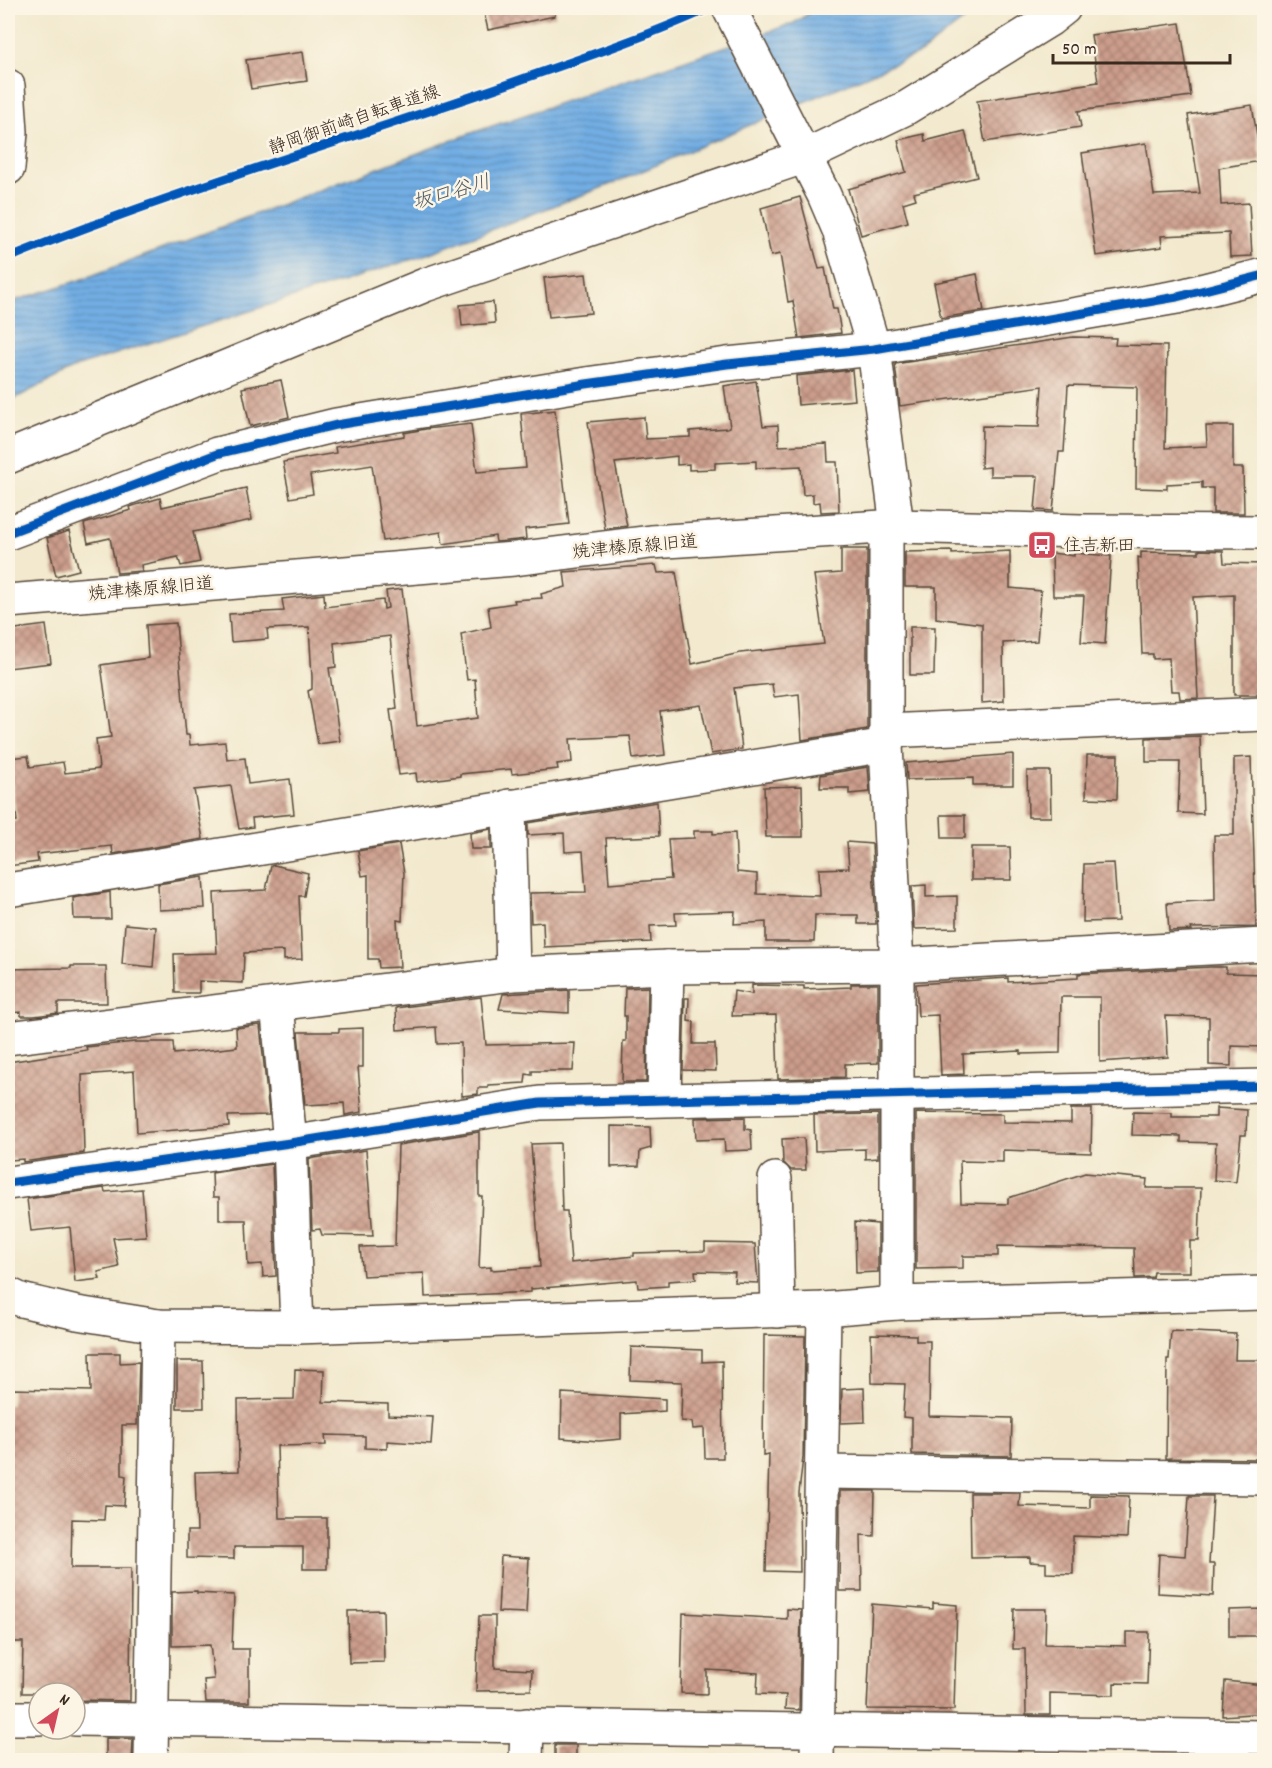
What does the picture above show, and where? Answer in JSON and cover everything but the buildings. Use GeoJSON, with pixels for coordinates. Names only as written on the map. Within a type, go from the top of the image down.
{"type":"FeatureCollection","features":[{"type":"Feature","properties":{"kind":"street"},"geometry":{"type":"LineString","coordinates":[[8,457],[425,285],[803,157],[906,108],[1049,20],[1064,8]]}},
{"type":"Feature","properties":{"kind":"street"},"geometry":{"type":"LineString","coordinates":[[729,9],[824,195],[839,230],[874,349],[891,526],[886,738],[897,965],[897,1303]]}},
{"type":"Feature","properties":{"kind":"street"},"geometry":{"type":"LineString","coordinates":[[8,86],[11,132],[8,168]]}},
{"type":"Feature","properties":{"kind":"street"},"geometry":{"type":"LineString","coordinates":[[8,533],[217,454],[336,425],[586,384],[727,364],[874,349],[1177,297],[1264,274]]}},
{"type":"Feature","properties":{"kind":"street","name":"焼津榛原線旧道"},"geometry":{"type":"LineString","coordinates":[[8,601],[514,559],[651,542],[891,526],[1081,531],[1264,532]]}},
{"type":"Feature","properties":{"kind":"street"},"geometry":{"type":"LineString","coordinates":[[8,890],[509,806],[886,738],[1264,714]]}},
{"type":"Feature","properties":{"kind":"street"},"geometry":{"type":"LineString","coordinates":[[509,806],[513,974]]}},
{"type":"Feature","properties":{"kind":"street"},"geometry":{"type":"LineString","coordinates":[[8,1038],[513,974],[667,968],[897,965],[1264,945]]}},
{"type":"Feature","properties":{"kind":"street"},"geometry":{"type":"LineString","coordinates":[[664,1098],[667,968]]}},
{"type":"Feature","properties":{"kind":"street"},"geometry":{"type":"LineString","coordinates":[[277,1004],[290,1143],[297,1327]]}},
{"type":"Feature","properties":{"kind":"street"},"geometry":{"type":"LineString","coordinates":[[8,1183],[290,1143],[540,1103],[897,1092],[1264,1086]]}},
{"type":"Feature","properties":{"kind":"street"},"geometry":{"type":"LineString","coordinates":[[775,1179],[778,1311]]}},
{"type":"Feature","properties":{"kind":"street"},"geometry":{"type":"LineString","coordinates":[[12,1305],[158,1326],[297,1327],[778,1311],[897,1303],[1264,1293]]}},
{"type":"Feature","properties":{"kind":"street"},"geometry":{"type":"LineString","coordinates":[[817,1761],[824,1309]]}},
{"type":"Feature","properties":{"kind":"street"},"geometry":{"type":"LineString","coordinates":[[151,1761],[158,1326]]}},
{"type":"Feature","properties":{"kind":"street"},"geometry":{"type":"LineString","coordinates":[[822,1472],[1264,1478]]}},
{"type":"Feature","properties":{"kind":"street"},"geometry":{"type":"LineString","coordinates":[[8,1718],[27,1719]]}},
{"type":"Feature","properties":{"kind":"street"},"geometry":{"type":"LineString","coordinates":[[87,1719],[1264,1737]]}},
{"type":"Feature","properties":{"kind":"street"},"geometry":{"type":"LineString","coordinates":[[526,1761],[527,1725]]}},
{"type":"Feature","properties":{"kind":"water","name":"坂口谷川"},"geometry":{"type":"Polygon","coordinates":[[[817,8],[979,8],[922,52],[614,183],[419,257],[78,366],[8,402],[8,303],[83,279],[469,134],[794,23],[817,8]]]}},
{"type":"Feature","properties":{"kind":"cycle path","name":"静岡御前崎自転車道線"},"geometry":{"type":"LineString","coordinates":[[8,258],[196,188],[588,56],[662,29],[710,8]]}},
{"type":"Feature","properties":{"kind":"cycle path"},"geometry":{"type":"LineString","coordinates":[[8,533],[217,454],[336,425],[586,384],[727,364],[874,349],[1177,297],[1264,275]]}},
{"type":"Feature","properties":{"kind":"cycle path"},"geometry":{"type":"LineString","coordinates":[[8,1183],[290,1143],[540,1103],[1264,1086]]}},
{"type":"Feature","properties":{"kind":"place","name":"住吉新田"},"geometry":{"type":"Point","coordinates":[1042,545]}}]}
